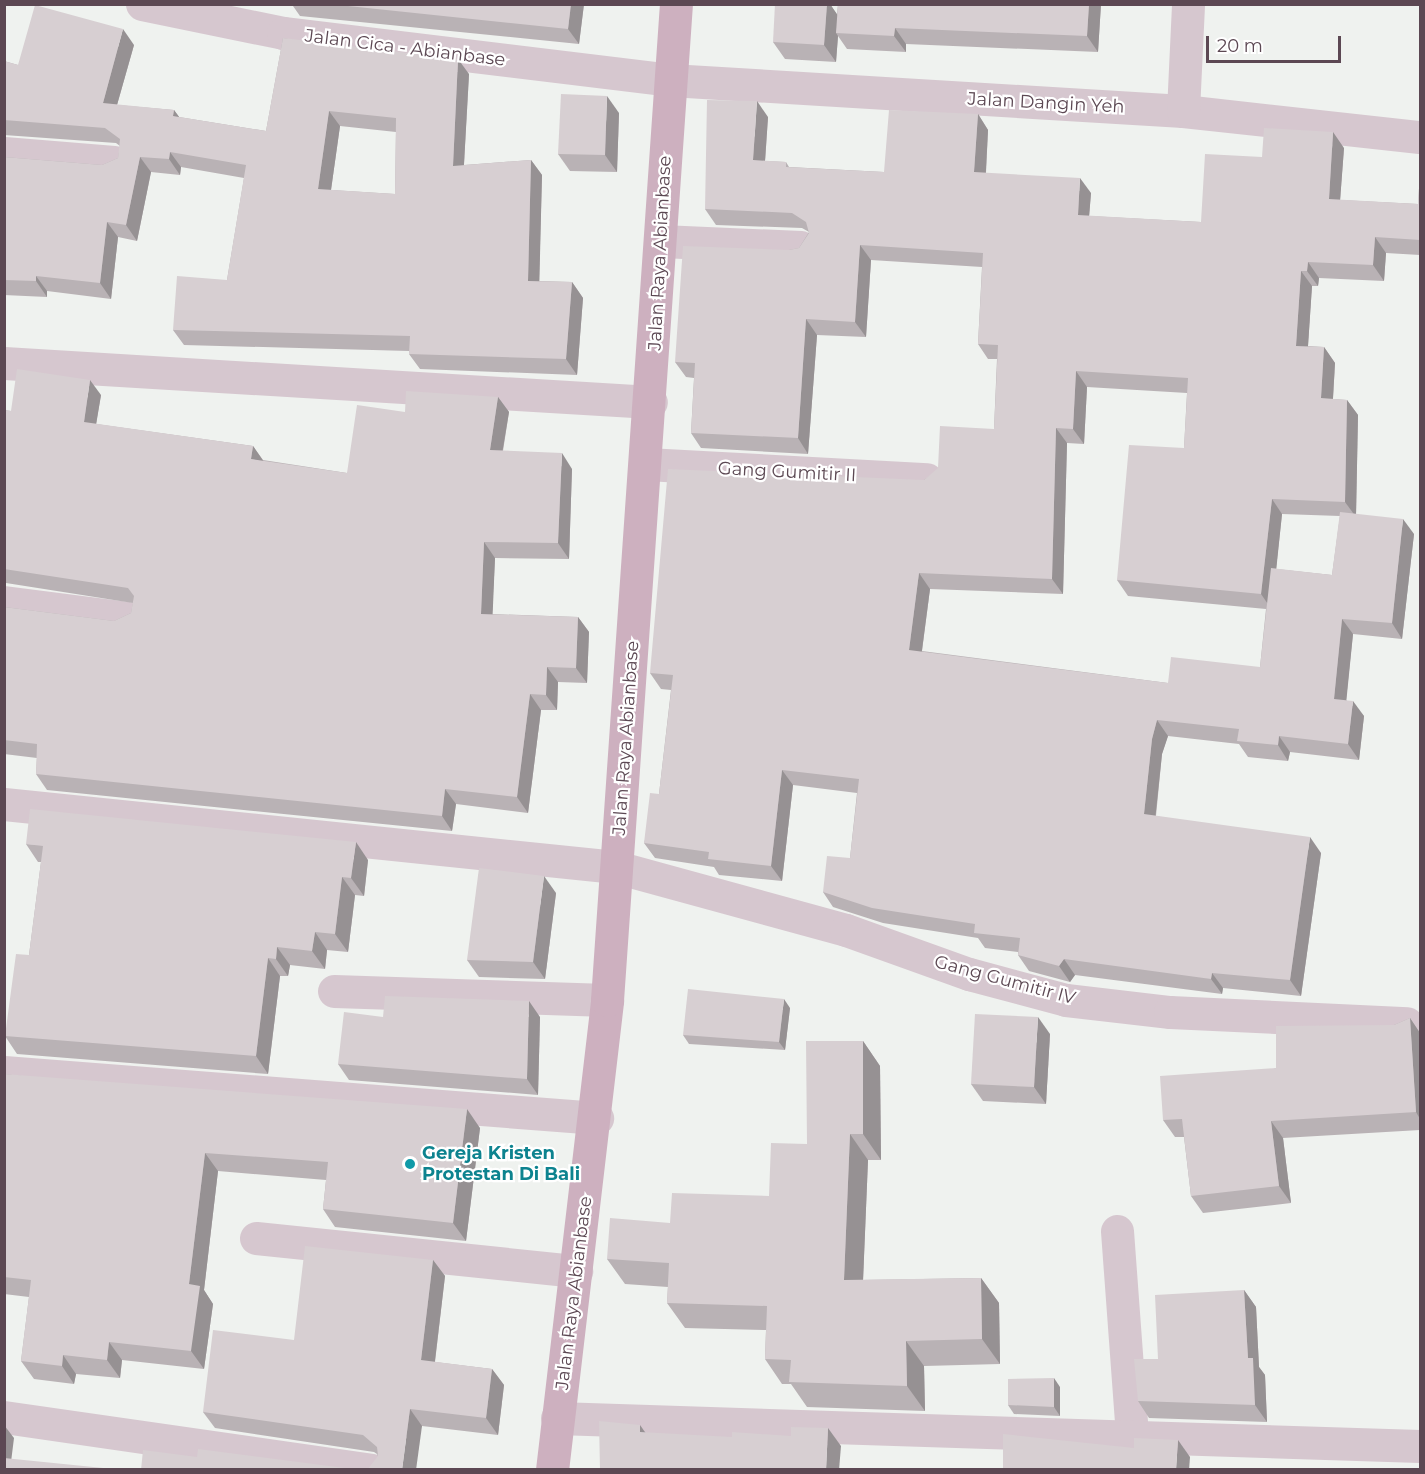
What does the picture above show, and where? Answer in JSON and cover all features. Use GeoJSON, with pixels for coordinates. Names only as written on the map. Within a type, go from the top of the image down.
{"type":"FeatureCollection","features":[{"type":"Feature","properties":{"kind":"main road","name":"Jalan Raya Abianbase"},"geometry":{"type":"LineString","coordinates":[[552,1470],[597,1118],[608,1000],[651,402],[676,4]]}},
{"type":"Feature","properties":{"kind":"street","name":"Jalan Cica - Abianbase"},"geometry":{"type":"LineString","coordinates":[[142,4],[283,33],[670,81]]}},
{"type":"Feature","properties":{"kind":"street"},"geometry":{"type":"LineString","coordinates":[[1184,111],[1188,4]]}},
{"type":"Feature","properties":{"kind":"street","name":"Jalan Dangin Yeh"},"geometry":{"type":"LineString","coordinates":[[670,81],[1184,111],[1420,136]]}},
{"type":"Feature","properties":{"kind":"street"},"geometry":{"type":"LineString","coordinates":[[4,153],[114,162]]}},
{"type":"Feature","properties":{"kind":"street"},"geometry":{"type":"LineString","coordinates":[[661,241],[801,247]]}},
{"type":"Feature","properties":{"kind":"street"},"geometry":{"type":"LineString","coordinates":[[4,363],[651,402]]}},
{"type":"Feature","properties":{"kind":"street","name":"Gang Gumitir II"},"geometry":{"type":"LineString","coordinates":[[646,464],[927,479]]}},
{"type":"Feature","properties":{"kind":"street"},"geometry":{"type":"LineString","coordinates":[[4,602],[127,618]]}},
{"type":"Feature","properties":{"kind":"street","name":"Gang Gumitir IV"},"geometry":{"type":"LineString","coordinates":[[4,804],[616,867],[846,930],[969,974],[1065,1000],[1170,1012],[1407,1023]]}},
{"type":"Feature","properties":{"kind":"street"},"geometry":{"type":"LineString","coordinates":[[334,991],[608,1000]]}},
{"type":"Feature","properties":{"kind":"street"},"geometry":{"type":"LineString","coordinates":[[4,1072],[597,1118]]}},
{"type":"Feature","properties":{"kind":"street"},"geometry":{"type":"LineString","coordinates":[[1117,1231],[1131,1437]]}},
{"type":"Feature","properties":{"kind":"street"},"geometry":{"type":"LineString","coordinates":[[256,1238],[576,1271]]}},
{"type":"Feature","properties":{"kind":"street"},"geometry":{"type":"LineString","coordinates":[[4,1417],[371,1470]]}},
{"type":"Feature","properties":{"kind":"street"},"geometry":{"type":"LineString","coordinates":[[557,1418],[1420,1446]]}},
{"type":"Feature","properties":{"kind":"building"},"geometry":{"type":"Polygon","coordinates":[[[329,4],[571,4],[568,29],[329,4]]]}},
{"type":"Feature","properties":{"kind":"building"},"geometry":{"type":"Polygon","coordinates":[[[775,4],[827,4],[824,45],[773,42],[775,4]]]}},
{"type":"Feature","properties":{"kind":"building"},"geometry":{"type":"Polygon","coordinates":[[[838,4],[1089,4],[1087,36],[895,28],[894,36],[836,33],[838,4]]]}},
{"type":"Feature","properties":{"kind":"building"},"geometry":{"type":"Polygon","coordinates":[[[35,5],[123,29],[103,103],[174,110],[173,116],[266,131],[283,38],[458,59],[453,166],[531,160],[528,281],[572,282],[566,359],[409,354],[410,336],[173,330],[177,276],[227,280],[246,165],[170,152],[169,159],[140,157],[126,225],[107,222],[100,283],[36,276],[36,281],[4,280],[4,157],[102,165],[118,158],[120,139],[105,128],[4,120],[4,61],[18,65],[35,5]],[[329,111],[318,189],[395,194],[396,118],[329,111]]]}},
{"type":"Feature","properties":{"kind":"building"},"geometry":{"type":"Polygon","coordinates":[[[561,94],[607,96],[605,155],[558,154],[561,94]]]}},
{"type":"Feature","properties":{"kind":"building"},"geometry":{"type":"Polygon","coordinates":[[[707,100],[757,101],[753,160],[786,162],[786,167],[884,172],[889,110],[978,114],[974,172],[1080,178],[1078,215],[1201,222],[1205,154],[1262,157],[1264,128],[1333,132],[1329,199],[1418,204],[1420,172],[1420,240],[1375,237],[1373,265],[1308,262],[1307,271],[1301,271],[1296,346],[1324,347],[1321,398],[1347,400],[1345,502],[1272,499],[1261,594],[1117,580],[1129,445],[1184,448],[1188,378],[1076,371],[1073,429],[1056,428],[1052,579],[919,573],[909,650],[1168,683],[1171,657],[1260,667],[1271,568],[1332,575],[1340,512],[1403,519],[1392,623],[1342,619],[1334,699],[1353,701],[1348,744],[1279,736],[1278,745],[1237,741],[1239,729],[1157,720],[1152,739],[1144,814],[1310,837],[1290,980],[1212,973],[1211,979],[1064,959],[1059,966],[1018,955],[1020,938],[974,933],[975,924],[872,908],[823,892],[827,856],[850,858],[859,779],[782,770],[771,866],[708,859],[709,852],[644,843],[650,793],[659,794],[673,675],[650,673],[668,469],[924,480],[938,468],[940,426],[994,429],[998,345],[978,344],[983,253],[860,245],[855,322],[806,319],[798,438],[691,433],[695,363],[675,362],[683,246],[789,250],[799,248],[809,233],[806,222],[792,213],[705,209],[707,100]]]}},
{"type":"Feature","properties":{"kind":"building"},"geometry":{"type":"Polygon","coordinates":[[[17,369],[90,380],[84,422],[253,446],[251,459],[347,473],[357,405],[405,412],[406,391],[498,397],[490,450],[562,453],[558,543],[484,542],[481,614],[578,617],[576,668],[547,667],[546,695],[530,694],[517,797],[445,789],[442,816],[36,774],[37,744],[4,740],[4,607],[114,621],[131,613],[134,596],[128,588],[4,569],[4,410],[11,411],[17,369]]]}},
{"type":"Feature","properties":{"kind":"building"},"geometry":{"type":"Polygon","coordinates":[[[30,809],[356,842],[351,878],[342,877],[335,934],[315,932],[312,951],[277,947],[276,959],[268,958],[256,1056],[5,1036],[16,954],[29,955],[43,846],[26,844],[30,809]]]}},
{"type":"Feature","properties":{"kind":"building"},"geometry":{"type":"Polygon","coordinates":[[[479,868],[544,876],[533,962],[467,960],[479,868]]]}},
{"type":"Feature","properties":{"kind":"building"},"geometry":{"type":"Polygon","coordinates":[[[688,989],[784,999],[779,1042],[683,1035],[688,989]]]}},
{"type":"Feature","properties":{"kind":"building"},"geometry":{"type":"Polygon","coordinates":[[[385,996],[529,1001],[527,1079],[338,1064],[344,1012],[383,1017],[385,996]]]}},
{"type":"Feature","properties":{"kind":"building"},"geometry":{"type":"Polygon","coordinates":[[[975,1014],[1038,1017],[1034,1087],[971,1084],[975,1014]]]}},
{"type":"Feature","properties":{"kind":"building"},"geometry":{"type":"Polygon","coordinates":[[[1410,1018],[1416,1112],[1271,1121],[1279,1186],[1191,1196],[1182,1119],[1163,1120],[1160,1076],[1276,1068],[1276,1026],[1394,1025],[1410,1018]]]}},
{"type":"Feature","properties":{"kind":"building"},"geometry":{"type":"Polygon","coordinates":[[[806,1041],[863,1041],[863,1134],[850,1134],[844,1280],[981,1278],[982,1339],[906,1341],[907,1386],[789,1382],[791,1360],[765,1359],[767,1306],[667,1303],[669,1263],[607,1259],[610,1218],[670,1223],[672,1193],[769,1196],[771,1143],[807,1144],[806,1041]]]}},
{"type":"Feature","properties":{"kind":"building"},"geometry":{"type":"Polygon","coordinates":[[[4,1074],[467,1109],[453,1223],[323,1209],[328,1162],[205,1153],[189,1284],[200,1286],[191,1351],[109,1342],[107,1360],[63,1355],[62,1366],[21,1361],[31,1280],[4,1277],[4,1074]]]}},
{"type":"Feature","properties":{"kind":"building"},"geometry":{"type":"Polygon","coordinates":[[[305,1246],[433,1260],[421,1360],[492,1369],[486,1418],[410,1409],[402,1470],[367,1470],[378,1456],[377,1447],[363,1435],[203,1412],[213,1330],[294,1340],[305,1246]]]}},
{"type":"Feature","properties":{"kind":"building"},"geometry":{"type":"Polygon","coordinates":[[[1244,1290],[1248,1358],[1253,1358],[1255,1405],[1138,1401],[1134,1359],[1158,1359],[1155,1295],[1244,1290]]]}},
{"type":"Feature","properties":{"kind":"building"},"geometry":{"type":"Polygon","coordinates":[[[1054,1378],[1054,1407],[1008,1405],[1008,1379],[1054,1378]]]}},
{"type":"Feature","properties":{"kind":"building"},"geometry":{"type":"Polygon","coordinates":[[[599,1421],[640,1425],[640,1432],[732,1437],[732,1432],[791,1436],[791,1427],[828,1428],[826,1470],[600,1470],[599,1421]]]}},
{"type":"Feature","properties":{"kind":"building"},"geometry":{"type":"Polygon","coordinates":[[[1003,1434],[1134,1448],[1134,1438],[1178,1440],[1176,1470],[1003,1470],[1003,1434]]]}},
{"type":"Feature","properties":{"kind":"building"},"geometry":{"type":"Polygon","coordinates":[[[198,1449],[360,1470],[141,1470],[143,1450],[197,1457],[198,1449]]]}},
{"type":"Feature","properties":{"kind":"building"},"geometry":{"type":"Polygon","coordinates":[[[4,1458],[123,1470],[4,1470],[4,1458]]]}},
{"type":"Feature","properties":{"kind":"place","name":"Gereja Kristen Protestan Di Bali"},"geometry":{"type":"Point","coordinates":[410,1164]}}]}
